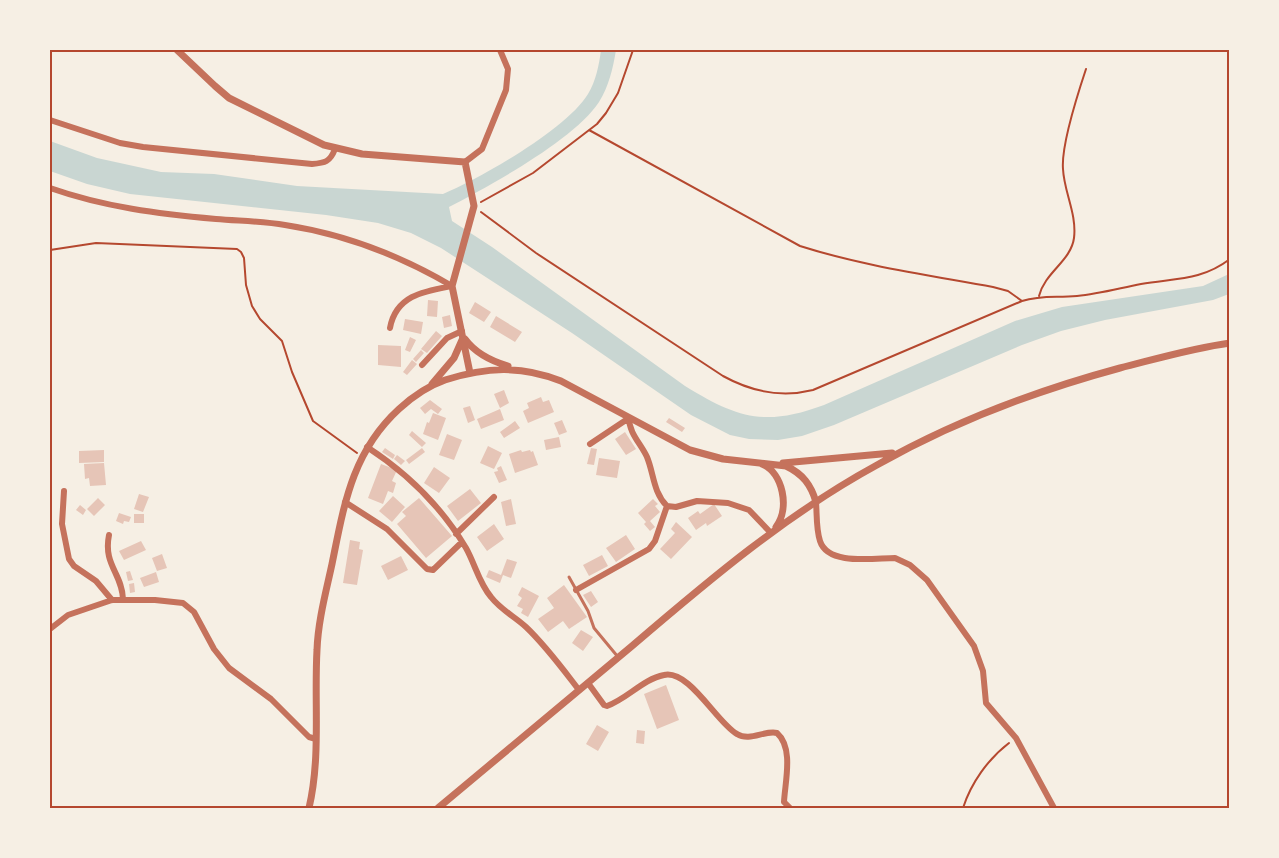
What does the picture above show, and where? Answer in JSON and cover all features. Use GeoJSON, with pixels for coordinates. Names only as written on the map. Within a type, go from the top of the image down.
{"type":"FeatureCollection","features":[{"type":"Feature","properties":{"kind":"street"},"geometry":{"type":"LineString","coordinates":[[177,50],[229,98],[335,149],[465,166],[482,150],[506,90],[508,69],[500,50]]}},
{"type":"Feature","properties":{"kind":"street"},"geometry":{"type":"LineString","coordinates":[[50,120],[120,143],[143,147],[312,164],[329,161],[335,149]]}},
{"type":"Feature","properties":{"kind":"street"},"geometry":{"type":"LineString","coordinates":[[465,166],[473,206],[453,282],[470,373]]}},
{"type":"Feature","properties":{"kind":"street"},"geometry":{"type":"LineString","coordinates":[[50,188],[139,211],[308,229],[364,244],[453,282]]}},
{"type":"Feature","properties":{"kind":"street"},"geometry":{"type":"LineString","coordinates":[[390,328],[395,314],[415,294],[453,282]]}},
{"type":"Feature","properties":{"kind":"street"},"geometry":{"type":"LineString","coordinates":[[422,365],[447,338],[462,332]]}},
{"type":"Feature","properties":{"kind":"street"},"geometry":{"type":"LineString","coordinates":[[462,332],[470,345],[495,363],[539,373],[561,381],[690,450],[723,459],[786,466],[795,470],[809,484],[816,502],[820,542],[828,552],[848,559],[901,560],[927,580],[974,646],[983,671],[986,704],[1016,738],[1054,808]]}},
{"type":"Feature","properties":{"kind":"street"},"geometry":{"type":"LineString","coordinates":[[427,388],[458,353],[462,332]]}},
{"type":"Feature","properties":{"kind":"street"},"geometry":{"type":"LineString","coordinates":[[438,808],[721,571],[816,502],[906,449],[1000,407],[1070,382],[1154,359],[1230,343]]}},
{"type":"Feature","properties":{"kind":"street"},"geometry":{"type":"LineString","coordinates":[[309,808],[315,778],[317,647],[322,609],[345,502],[362,456],[390,417],[427,388],[470,373],[516,369]]}},
{"type":"Feature","properties":{"kind":"street"},"geometry":{"type":"LineString","coordinates":[[590,444],[629,418]]}},
{"type":"Feature","properties":{"kind":"street"},"geometry":{"type":"LineString","coordinates":[[629,418],[630,428],[648,459],[657,492],[667,506],[676,507],[697,501],[728,503],[749,510],[771,533]]}},
{"type":"Feature","properties":{"kind":"street"},"geometry":{"type":"LineString","coordinates":[[367,447],[408,476],[462,542],[489,595],[505,613],[524,626],[537,639],[579,690]]}},
{"type":"Feature","properties":{"kind":"street"},"geometry":{"type":"LineString","coordinates":[[772,464],[884,455],[906,449]]}},
{"type":"Feature","properties":{"kind":"street"},"geometry":{"type":"LineString","coordinates":[[757,463],[773,470],[780,484],[783,512],[780,522],[771,533]]}},
{"type":"Feature","properties":{"kind":"street"},"geometry":{"type":"LineString","coordinates":[[64,491],[62,524],[69,559],[74,566],[96,581],[112,600]]}},
{"type":"Feature","properties":{"kind":"street"},"geometry":{"type":"LineString","coordinates":[[456,534],[494,497]]}},
{"type":"Feature","properties":{"kind":"street"},"geometry":{"type":"LineString","coordinates":[[345,502],[387,529],[427,569],[433,570],[439,567],[462,542]]}},
{"type":"Feature","properties":{"kind":"street"},"geometry":{"type":"LineString","coordinates":[[576,590],[649,549],[655,541],[667,506]]}},
{"type":"Feature","properties":{"kind":"street"},"geometry":{"type":"LineString","coordinates":[[109,535],[106,552],[121,586],[123,599]]}},
{"type":"Feature","properties":{"kind":"street"},"geometry":{"type":"LineString","coordinates":[[50,629],[69,615],[112,600],[174,601],[189,607],[200,620],[214,650],[229,668],[272,699],[309,737],[316,739]]}},
{"type":"Feature","properties":{"kind":"street"},"geometry":{"type":"LineString","coordinates":[[588,683],[607,706],[661,675],[672,675],[694,688],[737,735],[749,737],[777,733],[785,743],[783,805],[790,808]]}},
{"type":"Feature","properties":{"kind":"lane"},"geometry":{"type":"LineString","coordinates":[[569,577],[588,611],[594,628],[618,657]]}},
{"type":"Feature","properties":{"kind":"path"},"geometry":{"type":"LineString","coordinates":[[633,50],[618,93],[606,113],[589,130],[533,173],[473,206],[536,253],[723,376],[746,388],[767,393],[800,393],[813,390],[1022,301],[1039,296],[1091,295],[1141,284],[1192,278],[1215,270],[1230,260]]}},
{"type":"Feature","properties":{"kind":"path"},"geometry":{"type":"LineString","coordinates":[[1039,296],[1045,279],[1066,256],[1074,239],[1063,160],[1078,91],[1086,69]]}},
{"type":"Feature","properties":{"kind":"path"},"geometry":{"type":"LineString","coordinates":[[589,130],[800,246],[878,266],[993,287],[1008,291],[1022,301]]}},
{"type":"Feature","properties":{"kind":"path"},"geometry":{"type":"LineString","coordinates":[[50,250],[96,243],[237,249],[244,258],[248,295],[252,306],[260,319],[282,341],[292,372],[313,421],[322,430],[362,456]]}},
{"type":"Feature","properties":{"kind":"path"},"geometry":{"type":"LineString","coordinates":[[963,808],[981,773],[993,757],[1016,738]]}},
{"type":"Feature","properties":{"kind":"shaded area"},"geometry":{"type":"Polygon","coordinates":[[[601,50],[616,50],[605,90],[587,117],[552,146],[487,187],[449,207],[452,221],[492,247],[685,386],[720,406],[752,416],[785,416],[824,405],[1015,321],[1062,307],[1203,286],[1229,274],[1229,294],[1213,300],[1105,320],[1061,331],[1022,345],[834,425],[802,436],[778,440],[749,439],[730,435],[691,415],[572,333],[441,248],[411,233],[378,223],[326,215],[130,194],[87,184],[50,171],[50,141],[97,158],[161,172],[214,174],[297,186],[443,194],[500,165],[562,122],[577,108],[591,89],[597,73],[601,50]]]}},
{"type":"Feature","properties":{"kind":"building"},"geometry":{"type":"Polygon","coordinates":[[[428,300],[438,301],[437,317],[427,316],[428,300]]]}},
{"type":"Feature","properties":{"kind":"building"},"geometry":{"type":"Polygon","coordinates":[[[475,302],[491,312],[484,322],[469,313],[475,302]]]}},
{"type":"Feature","properties":{"kind":"building"},"geometry":{"type":"Polygon","coordinates":[[[450,315],[452,326],[444,328],[442,317],[450,315]]]}},
{"type":"Feature","properties":{"kind":"building"},"geometry":{"type":"Polygon","coordinates":[[[496,316],[522,332],[515,342],[490,327],[496,316]]]}},
{"type":"Feature","properties":{"kind":"building"},"geometry":{"type":"Polygon","coordinates":[[[405,319],[423,322],[421,334],[403,330],[405,319]]]}},
{"type":"Feature","properties":{"kind":"building"},"geometry":{"type":"Polygon","coordinates":[[[436,331],[442,336],[427,353],[421,349],[436,331]]]}},
{"type":"Feature","properties":{"kind":"building"},"geometry":{"type":"Polygon","coordinates":[[[410,337],[416,340],[410,352],[405,350],[410,337]]]}},
{"type":"Feature","properties":{"kind":"building"},"geometry":{"type":"Polygon","coordinates":[[[378,345],[401,346],[401,367],[378,365],[378,345]]]}},
{"type":"Feature","properties":{"kind":"building"},"geometry":{"type":"Polygon","coordinates":[[[421,350],[424,353],[416,362],[413,359],[421,350]]]}},
{"type":"Feature","properties":{"kind":"building"},"geometry":{"type":"Polygon","coordinates":[[[412,360],[417,364],[407,375],[403,372],[412,360]]]}},
{"type":"Feature","properties":{"kind":"building"},"geometry":{"type":"Polygon","coordinates":[[[504,390],[509,403],[500,408],[494,394],[504,390]]]}},
{"type":"Feature","properties":{"kind":"building"},"geometry":{"type":"Polygon","coordinates":[[[541,397],[543,402],[549,400],[554,412],[528,423],[523,411],[529,408],[527,403],[541,397]]]}},
{"type":"Feature","properties":{"kind":"building"},"geometry":{"type":"Polygon","coordinates":[[[430,400],[442,409],[438,414],[431,409],[425,414],[420,408],[430,400]]]}},
{"type":"Feature","properties":{"kind":"building"},"geometry":{"type":"Polygon","coordinates":[[[470,406],[475,420],[468,423],[463,408],[470,406]]]}},
{"type":"Feature","properties":{"kind":"building"},"geometry":{"type":"Polygon","coordinates":[[[500,409],[504,420],[481,429],[477,419],[500,409]]]}},
{"type":"Feature","properties":{"kind":"building"},"geometry":{"type":"Polygon","coordinates":[[[433,413],[446,418],[438,440],[423,434],[433,413]]]}},
{"type":"Feature","properties":{"kind":"building"},"geometry":{"type":"Polygon","coordinates":[[[669,418],[685,428],[682,432],[666,422],[669,418]]]}},
{"type":"Feature","properties":{"kind":"building"},"geometry":{"type":"Polygon","coordinates":[[[562,420],[567,432],[559,435],[554,423],[562,420]]]}},
{"type":"Feature","properties":{"kind":"building"},"geometry":{"type":"Polygon","coordinates":[[[515,421],[520,428],[504,438],[500,432],[515,421]]]}},
{"type":"Feature","properties":{"kind":"building"},"geometry":{"type":"Polygon","coordinates":[[[412,431],[426,443],[422,447],[409,435],[412,431]]]}},
{"type":"Feature","properties":{"kind":"building"},"geometry":{"type":"Polygon","coordinates":[[[625,432],[636,449],[626,455],[615,439],[625,432]]]}},
{"type":"Feature","properties":{"kind":"building"},"geometry":{"type":"Polygon","coordinates":[[[447,434],[462,440],[454,460],[439,455],[447,434]]]}},
{"type":"Feature","properties":{"kind":"building"},"geometry":{"type":"Polygon","coordinates":[[[559,437],[561,447],[546,450],[544,440],[559,437]]]}},
{"type":"Feature","properties":{"kind":"building"},"geometry":{"type":"Polygon","coordinates":[[[488,446],[502,453],[494,469],[480,463],[488,446]]]}},
{"type":"Feature","properties":{"kind":"building"},"geometry":{"type":"Polygon","coordinates":[[[385,448],[395,455],[393,459],[382,452],[385,448]]]}},
{"type":"Feature","properties":{"kind":"building"},"geometry":{"type":"Polygon","coordinates":[[[422,448],[425,452],[409,464],[406,460],[422,448]]]}},
{"type":"Feature","properties":{"kind":"building"},"geometry":{"type":"Polygon","coordinates":[[[591,448],[597,449],[594,465],[587,464],[591,448]]]}},
{"type":"Feature","properties":{"kind":"building"},"geometry":{"type":"Polygon","coordinates":[[[104,450],[104,462],[79,463],[79,451],[104,450]]]}},
{"type":"Feature","properties":{"kind":"building"},"geometry":{"type":"Polygon","coordinates":[[[521,450],[522,452],[533,451],[538,465],[515,473],[509,454],[521,450]]]}},
{"type":"Feature","properties":{"kind":"building"},"geometry":{"type":"Polygon","coordinates":[[[397,455],[405,461],[401,465],[394,459],[397,455]]]}},
{"type":"Feature","properties":{"kind":"building"},"geometry":{"type":"Polygon","coordinates":[[[599,458],[620,461],[617,478],[596,475],[599,458]]]}},
{"type":"Feature","properties":{"kind":"building"},"geometry":{"type":"Polygon","coordinates":[[[104,463],[106,485],[90,486],[89,478],[85,479],[84,464],[104,463]]]}},
{"type":"Feature","properties":{"kind":"building"},"geometry":{"type":"Polygon","coordinates":[[[381,464],[397,470],[392,481],[396,483],[393,493],[388,491],[383,504],[368,498],[381,464]]]}},
{"type":"Feature","properties":{"kind":"building"},"geometry":{"type":"Polygon","coordinates":[[[501,466],[507,480],[499,483],[494,472],[498,471],[497,468],[501,466]]]}},
{"type":"Feature","properties":{"kind":"building"},"geometry":{"type":"Polygon","coordinates":[[[434,467],[450,478],[439,493],[424,483],[434,467]]]}},
{"type":"Feature","properties":{"kind":"building"},"geometry":{"type":"Polygon","coordinates":[[[470,489],[481,503],[458,521],[447,506],[470,489]]]}},
{"type":"Feature","properties":{"kind":"building"},"geometry":{"type":"Polygon","coordinates":[[[139,494],[149,497],[143,512],[134,509],[139,494]]]}},
{"type":"Feature","properties":{"kind":"building"},"geometry":{"type":"Polygon","coordinates":[[[393,496],[405,507],[392,522],[379,511],[393,496]]]}},
{"type":"Feature","properties":{"kind":"building"},"geometry":{"type":"Polygon","coordinates":[[[98,498],[105,505],[94,516],[87,509],[98,498]]]}},
{"type":"Feature","properties":{"kind":"building"},"geometry":{"type":"Polygon","coordinates":[[[419,498],[452,536],[426,558],[397,524],[406,516],[402,512],[419,498]]]}},
{"type":"Feature","properties":{"kind":"building"},"geometry":{"type":"Polygon","coordinates":[[[511,499],[516,524],[506,526],[501,502],[511,499]]]}},
{"type":"Feature","properties":{"kind":"building"},"geometry":{"type":"Polygon","coordinates":[[[653,499],[658,504],[655,506],[660,512],[650,521],[655,527],[650,531],[638,513],[653,499]]]}},
{"type":"Feature","properties":{"kind":"building"},"geometry":{"type":"Polygon","coordinates":[[[714,504],[722,516],[696,530],[688,518],[698,511],[700,514],[714,504]]]}},
{"type":"Feature","properties":{"kind":"building"},"geometry":{"type":"Polygon","coordinates":[[[80,505],[86,510],[83,515],[76,510],[80,505]]]}},
{"type":"Feature","properties":{"kind":"building"},"geometry":{"type":"Polygon","coordinates":[[[119,513],[131,517],[129,522],[124,521],[123,524],[116,521],[119,513]]]}},
{"type":"Feature","properties":{"kind":"building"},"geometry":{"type":"Polygon","coordinates":[[[134,514],[144,514],[144,523],[134,523],[134,514]]]}},
{"type":"Feature","properties":{"kind":"building"},"geometry":{"type":"Polygon","coordinates":[[[676,522],[692,537],[671,559],[660,549],[675,533],[671,529],[676,522]]]}},
{"type":"Feature","properties":{"kind":"building"},"geometry":{"type":"Polygon","coordinates":[[[494,524],[504,539],[487,551],[477,537],[494,524]]]}},
{"type":"Feature","properties":{"kind":"building"},"geometry":{"type":"Polygon","coordinates":[[[626,535],[635,549],[616,562],[606,548],[626,535]]]}},
{"type":"Feature","properties":{"kind":"building"},"geometry":{"type":"Polygon","coordinates":[[[350,540],[360,542],[359,549],[363,550],[357,585],[343,583],[350,540]]]}},
{"type":"Feature","properties":{"kind":"building"},"geometry":{"type":"Polygon","coordinates":[[[141,541],[146,550],[124,560],[119,551],[141,541]]]}},
{"type":"Feature","properties":{"kind":"building"},"geometry":{"type":"Polygon","coordinates":[[[162,554],[167,568],[157,571],[152,558],[162,554]]]}},
{"type":"Feature","properties":{"kind":"building"},"geometry":{"type":"Polygon","coordinates":[[[602,555],[608,566],[589,576],[583,565],[602,555]]]}},
{"type":"Feature","properties":{"kind":"building"},"geometry":{"type":"Polygon","coordinates":[[[401,556],[408,570],[388,580],[381,566],[401,556]]]}},
{"type":"Feature","properties":{"kind":"building"},"geometry":{"type":"Polygon","coordinates":[[[507,559],[517,562],[511,578],[503,575],[500,583],[486,577],[489,570],[501,575],[507,559]]]}},
{"type":"Feature","properties":{"kind":"building"},"geometry":{"type":"Polygon","coordinates":[[[130,571],[133,580],[128,581],[126,572],[130,571]]]}},
{"type":"Feature","properties":{"kind":"building"},"geometry":{"type":"Polygon","coordinates":[[[156,572],[159,582],[144,587],[140,578],[156,572]]]}},
{"type":"Feature","properties":{"kind":"building"},"geometry":{"type":"Polygon","coordinates":[[[134,583],[135,592],[130,593],[129,584],[134,583]]]}},
{"type":"Feature","properties":{"kind":"building"},"geometry":{"type":"Polygon","coordinates":[[[564,585],[587,617],[569,629],[563,621],[548,632],[538,619],[554,608],[547,598],[564,585]]]}},
{"type":"Feature","properties":{"kind":"building"},"geometry":{"type":"Polygon","coordinates":[[[522,587],[539,596],[528,617],[521,613],[523,609],[517,606],[522,598],[518,595],[522,587]]]}},
{"type":"Feature","properties":{"kind":"building"},"geometry":{"type":"Polygon","coordinates":[[[591,591],[598,602],[591,607],[583,595],[591,591]]]}},
{"type":"Feature","properties":{"kind":"building"},"geometry":{"type":"Polygon","coordinates":[[[581,630],[593,637],[583,651],[572,643],[581,630]]]}},
{"type":"Feature","properties":{"kind":"building"},"geometry":{"type":"Polygon","coordinates":[[[666,685],[679,720],[657,729],[644,694],[666,685]]]}},
{"type":"Feature","properties":{"kind":"building"},"geometry":{"type":"Polygon","coordinates":[[[597,725],[609,732],[598,751],[586,744],[597,725]]]}},
{"type":"Feature","properties":{"kind":"building"},"geometry":{"type":"Polygon","coordinates":[[[637,730],[645,731],[644,744],[636,743],[637,730]]]}}]}
